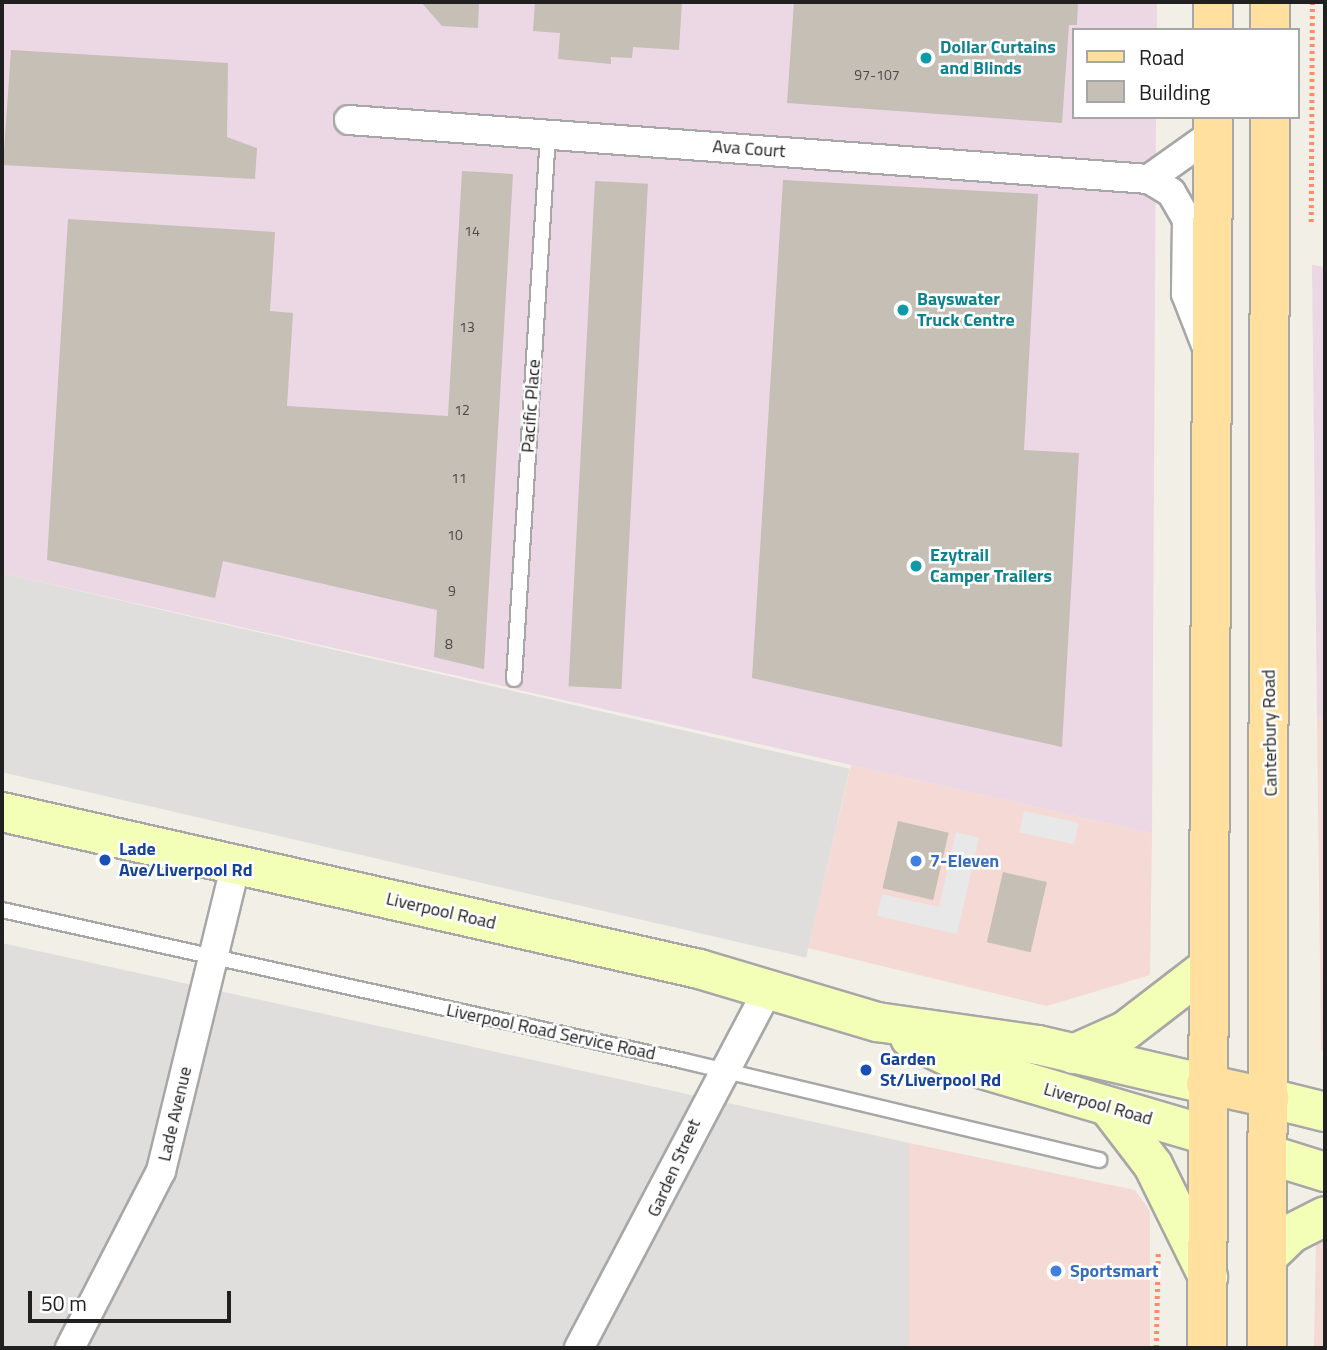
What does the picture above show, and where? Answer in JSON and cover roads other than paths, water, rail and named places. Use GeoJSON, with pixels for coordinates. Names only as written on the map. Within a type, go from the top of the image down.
{"type":"FeatureCollection","features":[{"type":"Feature","properties":{"kind":"main road"},"geometry":{"type":"LineString","coordinates":[[1213,2],[1213,28]]}},
{"type":"Feature","properties":{"kind":"main road"},"geometry":{"type":"LineString","coordinates":[[1270,2],[1270,28]]}},
{"type":"Feature","properties":{"kind":"main road","name":"Canterbury Road"},"geometry":{"type":"LineString","coordinates":[[1267,1348],[1270,119]]}},
{"type":"Feature","properties":{"kind":"main road"},"geometry":{"type":"LineString","coordinates":[[1207,1348],[1212,126]]}},
{"type":"Feature","properties":{"kind":"main road","name":"Liverpool Road"},"geometry":{"type":"LineString","coordinates":[[2,812],[768,989],[877,1022],[1073,1054],[1325,1112]]}},
{"type":"Feature","properties":{"kind":"main road"},"geometry":{"type":"LineString","coordinates":[[1073,1054],[1135,1025],[1208,967]]}},
{"type":"Feature","properties":{"kind":"main road","name":"Liverpool Road"},"geometry":{"type":"LineString","coordinates":[[877,1022],[962,1063],[1325,1172]]}},
{"type":"Feature","properties":{"kind":"main road"},"geometry":{"type":"LineString","coordinates":[[1110,1109],[1153,1165],[1208,1277]]}},
{"type":"Feature","properties":{"kind":"main road"},"geometry":{"type":"LineString","coordinates":[[1268,1256],[1292,1233],[1325,1216]]}},
{"type":"Feature","properties":{"kind":"street","name":"Ava Court"},"geometry":{"type":"LineString","coordinates":[[349,120],[1149,179]]}},
{"type":"Feature","properties":{"kind":"street"},"geometry":{"type":"LineString","coordinates":[[1211,358],[1186,294],[1187,220],[1171,192],[1149,179],[1212,126]]}},
{"type":"Feature","properties":{"kind":"street","name":"Lade Avenue"},"geometry":{"type":"LineString","coordinates":[[71,1348],[161,1171],[236,864]]}},
{"type":"Feature","properties":{"kind":"street","name":"Garden Street"},"geometry":{"type":"LineString","coordinates":[[579,1348],[648,1225],[689,1131],[768,989]]}},
{"type":"Feature","properties":{"kind":"lane","name":"Pacific Place"},"geometry":{"type":"LineString","coordinates":[[514,678],[548,134]]}},
{"type":"Feature","properties":{"kind":"lane","name":"Liverpool Road Service Road"},"geometry":{"type":"LineString","coordinates":[[2,910],[723,1071],[1099,1160]]}},
{"type":"Feature","properties":{"kind":"place","name":"Dollar Curtains and Blinds"},"geometry":{"type":"Point","coordinates":[926,58]}},
{"type":"Feature","properties":{"kind":"place","name":"Bayswater Truck Centre"},"geometry":{"type":"Point","coordinates":[903,310]}},
{"type":"Feature","properties":{"kind":"place","name":"Ezytrail Camper Trailers"},"geometry":{"type":"Point","coordinates":[916,566]}},
{"type":"Feature","properties":{"kind":"place","name":"Lade Ave/Liverpool Rd"},"geometry":{"type":"Point","coordinates":[105,860]}},
{"type":"Feature","properties":{"kind":"place","name":"7-Eleven"},"geometry":{"type":"Point","coordinates":[916,861]}},
{"type":"Feature","properties":{"kind":"place","name":"Garden St/Liverpool Rd"},"geometry":{"type":"Point","coordinates":[866,1070]}},
{"type":"Feature","properties":{"kind":"place","name":"Sportsmart"},"geometry":{"type":"Point","coordinates":[1056,1271]}}]}
